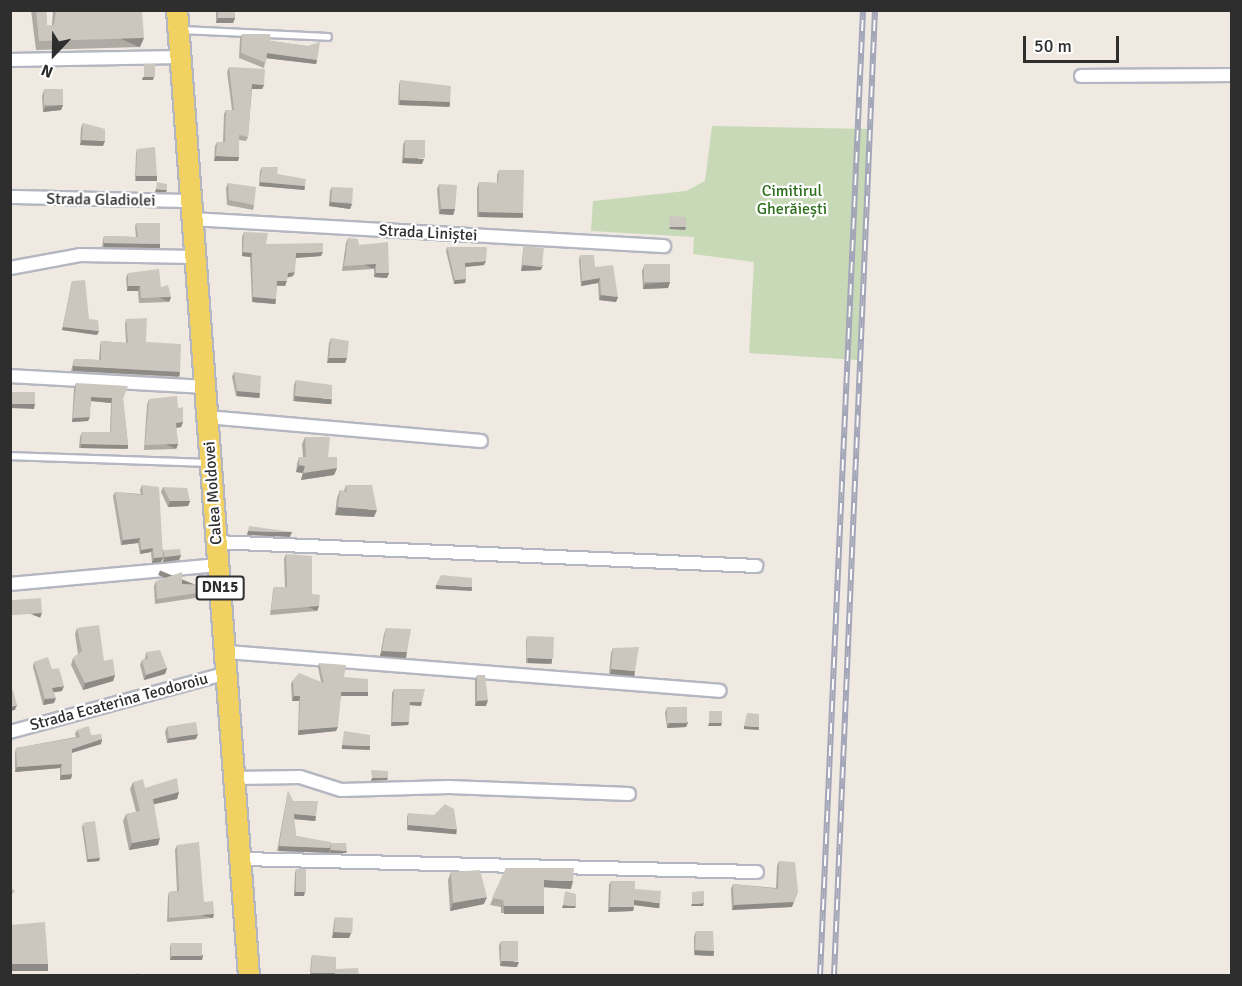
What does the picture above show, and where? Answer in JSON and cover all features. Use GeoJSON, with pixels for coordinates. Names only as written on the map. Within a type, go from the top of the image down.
{"type":"FeatureCollection","features":[{"type":"Feature","properties":{"kind":"main road","name":"Calea Moldovei"},"geometry":{"type":"LineString","coordinates":[[178,20],[216,542],[227,652],[249,975]]}},
{"type":"Feature","properties":{"kind":"street"},"geometry":{"type":"LineString","coordinates":[[10,60],[180,57]]}},
{"type":"Feature","properties":{"kind":"street"},"geometry":{"type":"LineString","coordinates":[[1081,76],[1232,75]]}},
{"type":"Feature","properties":{"kind":"street","name":"Strada Gladiolei"},"geometry":{"type":"LineString","coordinates":[[10,197],[192,210]]}},
{"type":"Feature","properties":{"kind":"street","name":"Strada Liniștei"},"geometry":{"type":"LineString","coordinates":[[192,210],[664,246]]}},
{"type":"Feature","properties":{"kind":"street"},"geometry":{"type":"LineString","coordinates":[[10,268],[80,255],[196,257]]}},
{"type":"Feature","properties":{"kind":"street"},"geometry":{"type":"LineString","coordinates":[[10,376],[205,387]]}},
{"type":"Feature","properties":{"kind":"street"},"geometry":{"type":"LineString","coordinates":[[207,417],[481,441]]}},
{"type":"Feature","properties":{"kind":"street"},"geometry":{"type":"LineString","coordinates":[[216,542],[756,566]]}},
{"type":"Feature","properties":{"kind":"street"},"geometry":{"type":"LineString","coordinates":[[10,584],[218,565]]}},
{"type":"Feature","properties":{"kind":"street"},"geometry":{"type":"LineString","coordinates":[[227,652],[718,691]]}},
{"type":"Feature","properties":{"kind":"street","name":"Strada Ecaterina Teodoroiu"},"geometry":{"type":"LineString","coordinates":[[10,732],[227,673]]}},
{"type":"Feature","properties":{"kind":"street"},"geometry":{"type":"LineString","coordinates":[[235,778],[300,777],[341,790],[449,786],[629,794]]}},
{"type":"Feature","properties":{"kind":"street"},"geometry":{"type":"LineString","coordinates":[[242,859],[757,872]]}},
{"type":"Feature","properties":{"kind":"lane"},"geometry":{"type":"LineString","coordinates":[[178,20],[328,37]]}},
{"type":"Feature","properties":{"kind":"lane"},"geometry":{"type":"LineString","coordinates":[[10,456],[210,463]]}},
{"type":"Feature","properties":{"kind":"green space","name":"Cimitirul Gherăiești"},"geometry":{"type":"Polygon","coordinates":[[[712,126],[870,129],[858,360],[749,353],[754,262],[693,254],[694,237],[591,231],[593,201],[686,191],[705,181],[712,126]]]}},
{"type":"Feature","properties":{"kind":"building"},"geometry":{"type":"Polygon","coordinates":[[[36,10],[46,10],[47,25],[54,25],[56,10],[142,10],[144,38],[39,41],[36,10]]]}},
{"type":"Feature","properties":{"kind":"building"},"geometry":{"type":"Polygon","coordinates":[[[218,10],[234,10],[234,18],[218,18],[218,10]]]}},
{"type":"Feature","properties":{"kind":"building"},"geometry":{"type":"Polygon","coordinates":[[[242,34],[270,34],[271,41],[307,46],[320,42],[317,60],[267,53],[266,63],[241,53],[242,34]]]}},
{"type":"Feature","properties":{"kind":"building"},"geometry":{"type":"Polygon","coordinates":[[[144,64],[155,64],[155,77],[144,77],[144,64]]]}},
{"type":"Feature","properties":{"kind":"building"},"geometry":{"type":"Polygon","coordinates":[[[229,67],[265,69],[264,85],[252,84],[248,137],[239,135],[239,157],[216,156],[217,142],[225,142],[226,110],[234,110],[229,67]]]}},
{"type":"Feature","properties":{"kind":"building"},"geometry":{"type":"Polygon","coordinates":[[[400,80],[451,86],[450,102],[400,100],[400,80]]]}},
{"type":"Feature","properties":{"kind":"building"},"geometry":{"type":"Polygon","coordinates":[[[44,89],[63,89],[63,105],[44,105],[44,89]]]}},
{"type":"Feature","properties":{"kind":"building"},"geometry":{"type":"Polygon","coordinates":[[[83,123],[105,129],[105,141],[82,140],[83,123]]]}},
{"type":"Feature","properties":{"kind":"building"},"geometry":{"type":"Polygon","coordinates":[[[405,140],[425,140],[425,158],[405,158],[405,140]]]}},
{"type":"Feature","properties":{"kind":"building"},"geometry":{"type":"Polygon","coordinates":[[[155,147],[157,176],[136,176],[137,149],[155,147]]]}},
{"type":"Feature","properties":{"kind":"building"},"geometry":{"type":"Polygon","coordinates":[[[262,167],[278,167],[277,174],[306,179],[305,186],[260,182],[262,167]]]}},
{"type":"Feature","properties":{"kind":"building"},"geometry":{"type":"Polygon","coordinates":[[[499,170],[524,170],[523,213],[479,212],[479,182],[498,183],[499,170]]]}},
{"type":"Feature","properties":{"kind":"building"},"geometry":{"type":"Polygon","coordinates":[[[157,182],[167,184],[167,190],[156,189],[157,182]]]}},
{"type":"Feature","properties":{"kind":"building"},"geometry":{"type":"Polygon","coordinates":[[[228,183],[256,187],[254,205],[229,200],[228,183]]]}},
{"type":"Feature","properties":{"kind":"building"},"geometry":{"type":"Polygon","coordinates":[[[439,184],[457,185],[455,209],[441,209],[439,184]]]}},
{"type":"Feature","properties":{"kind":"building"},"geometry":{"type":"Polygon","coordinates":[[[332,187],[353,188],[352,203],[331,202],[332,187]]]}},
{"type":"Feature","properties":{"kind":"building"},"geometry":{"type":"Polygon","coordinates":[[[669,216],[686,217],[686,227],[670,227],[669,216]]]}},
{"type":"Feature","properties":{"kind":"building"},"geometry":{"type":"Polygon","coordinates":[[[136,223],[160,223],[160,244],[104,243],[104,236],[138,237],[136,223]]]}},
{"type":"Feature","properties":{"kind":"building"},"geometry":{"type":"Polygon","coordinates":[[[244,232],[268,233],[266,244],[323,243],[323,252],[296,253],[295,272],[288,273],[287,281],[277,281],[276,299],[253,297],[252,253],[243,252],[244,232]]]}},
{"type":"Feature","properties":{"kind":"building"},"geometry":{"type":"Polygon","coordinates":[[[348,238],[358,239],[359,245],[388,242],[389,273],[376,273],[376,264],[344,266],[348,238]]]}},
{"type":"Feature","properties":{"kind":"building"},"geometry":{"type":"Polygon","coordinates":[[[524,246],[544,248],[542,267],[522,265],[524,246]]]}},
{"type":"Feature","properties":{"kind":"building"},"geometry":{"type":"Polygon","coordinates":[[[447,247],[487,247],[486,261],[465,263],[466,279],[455,280],[447,247]]]}},
{"type":"Feature","properties":{"kind":"building"},"geometry":{"type":"Polygon","coordinates":[[[580,255],[594,255],[595,267],[613,265],[618,297],[601,295],[600,278],[582,281],[580,255]]]}},
{"type":"Feature","properties":{"kind":"building"},"geometry":{"type":"Polygon","coordinates":[[[644,264],[670,264],[670,282],[644,282],[644,264]]]}},
{"type":"Feature","properties":{"kind":"building"},"geometry":{"type":"Polygon","coordinates":[[[159,269],[161,287],[168,285],[171,297],[141,298],[140,286],[128,286],[128,273],[159,269]]]}},
{"type":"Feature","properties":{"kind":"building"},"geometry":{"type":"Polygon","coordinates":[[[85,280],[89,319],[98,320],[99,331],[63,327],[72,281],[85,280]]]}},
{"type":"Feature","properties":{"kind":"building"},"geometry":{"type":"Polygon","coordinates":[[[147,318],[146,342],[181,344],[180,372],[73,366],[74,359],[101,360],[101,341],[128,343],[126,319],[147,318]]]}},
{"type":"Feature","properties":{"kind":"building"},"geometry":{"type":"Polygon","coordinates":[[[331,338],[349,341],[347,358],[329,358],[331,338]]]}},
{"type":"Feature","properties":{"kind":"building"},"geometry":{"type":"Polygon","coordinates":[[[234,372],[261,376],[260,393],[237,391],[234,372]]]}},
{"type":"Feature","properties":{"kind":"building"},"geometry":{"type":"Polygon","coordinates":[[[296,380],[332,385],[332,399],[295,396],[296,380]]]}},
{"type":"Feature","properties":{"kind":"building"},"geometry":{"type":"Polygon","coordinates":[[[76,383],[128,386],[123,399],[128,445],[81,444],[82,432],[111,432],[112,398],[91,397],[90,417],[73,418],[76,383]]]}},
{"type":"Feature","properties":{"kind":"building"},"geometry":{"type":"Polygon","coordinates":[[[10,392],[35,392],[35,404],[10,404],[10,392]]]}},
{"type":"Feature","properties":{"kind":"building"},"geometry":{"type":"Polygon","coordinates":[[[177,396],[178,408],[183,407],[183,422],[176,423],[178,444],[145,445],[149,399],[177,396]]]}},
{"type":"Feature","properties":{"kind":"building"},"geometry":{"type":"Polygon","coordinates":[[[305,437],[330,437],[328,457],[337,457],[337,468],[303,473],[305,466],[299,465],[299,457],[306,457],[305,437]]]}},
{"type":"Feature","properties":{"kind":"building"},"geometry":{"type":"Polygon","coordinates":[[[142,485],[159,487],[163,557],[154,558],[153,548],[141,550],[140,538],[123,540],[115,492],[143,495],[142,485]]]}},
{"type":"Feature","properties":{"kind":"building"},"geometry":{"type":"Polygon","coordinates":[[[346,485],[372,485],[377,510],[338,507],[340,490],[347,492],[346,485]]]}},
{"type":"Feature","properties":{"kind":"building"},"geometry":{"type":"Polygon","coordinates":[[[163,487],[187,488],[190,501],[170,501],[163,487]]]}},
{"type":"Feature","properties":{"kind":"building"},"geometry":{"type":"Polygon","coordinates":[[[249,526],[292,532],[248,531],[249,526]]]}},
{"type":"Feature","properties":{"kind":"building"},"geometry":{"type":"Polygon","coordinates":[[[180,549],[181,555],[165,557],[163,550],[180,549]]]}},
{"type":"Feature","properties":{"kind":"building"},"geometry":{"type":"Polygon","coordinates":[[[286,554],[312,556],[312,594],[320,595],[319,606],[271,610],[274,587],[287,587],[286,554]]]}},
{"type":"Feature","properties":{"kind":"building"},"geometry":{"type":"Polygon","coordinates":[[[182,572],[182,584],[210,585],[211,591],[157,599],[156,581],[182,572]]]}},
{"type":"Feature","properties":{"kind":"building"},"geometry":{"type":"Polygon","coordinates":[[[441,575],[472,578],[472,587],[436,585],[441,575]]]}},
{"type":"Feature","properties":{"kind":"building"},"geometry":{"type":"Polygon","coordinates":[[[41,598],[42,613],[11,615],[10,600],[41,598]]]}},
{"type":"Feature","properties":{"kind":"building"},"geometry":{"type":"Polygon","coordinates":[[[99,625],[104,661],[113,659],[115,675],[85,683],[73,658],[82,651],[77,628],[99,625]]]}},
{"type":"Feature","properties":{"kind":"building"},"geometry":{"type":"Polygon","coordinates":[[[386,628],[411,629],[407,652],[382,651],[386,628]]]}},
{"type":"Feature","properties":{"kind":"building"},"geometry":{"type":"Polygon","coordinates":[[[527,636],[554,637],[553,659],[526,658],[527,636]]]}},
{"type":"Feature","properties":{"kind":"building"},"geometry":{"type":"Polygon","coordinates":[[[639,647],[635,671],[611,669],[613,648],[639,647]]]}},
{"type":"Feature","properties":{"kind":"building"},"geometry":{"type":"Polygon","coordinates":[[[160,650],[167,668],[146,675],[142,660],[148,659],[146,652],[160,650]]]}},
{"type":"Feature","properties":{"kind":"building"},"geometry":{"type":"Polygon","coordinates":[[[48,657],[52,669],[59,668],[64,686],[52,688],[56,698],[45,699],[34,662],[48,657]]]}},
{"type":"Feature","properties":{"kind":"building"},"geometry":{"type":"Polygon","coordinates":[[[319,663],[346,665],[344,677],[368,679],[368,692],[341,692],[338,727],[299,730],[300,696],[294,696],[293,680],[299,673],[324,683],[319,663]]]}},
{"type":"Feature","properties":{"kind":"building"},"geometry":{"type":"Polygon","coordinates":[[[477,675],[485,675],[488,700],[477,701],[477,675]]]}},
{"type":"Feature","properties":{"kind":"building"},"geometry":{"type":"Polygon","coordinates":[[[394,689],[425,689],[422,702],[410,702],[409,722],[392,722],[394,689]]]}},
{"type":"Feature","properties":{"kind":"building"},"geometry":{"type":"Polygon","coordinates":[[[13,690],[17,705],[10,707],[10,691],[13,690]]]}},
{"type":"Feature","properties":{"kind":"building"},"geometry":{"type":"Polygon","coordinates":[[[667,707],[687,707],[687,723],[667,723],[667,707]]]}},
{"type":"Feature","properties":{"kind":"building"},"geometry":{"type":"Polygon","coordinates":[[[709,711],[722,711],[722,723],[709,723],[709,711]]]}},
{"type":"Feature","properties":{"kind":"building"},"geometry":{"type":"Polygon","coordinates":[[[747,713],[759,714],[759,727],[744,726],[747,713]]]}},
{"type":"Feature","properties":{"kind":"building"},"geometry":{"type":"Polygon","coordinates":[[[196,722],[198,734],[169,738],[167,727],[196,722]]]}},
{"type":"Feature","properties":{"kind":"building"},"geometry":{"type":"Polygon","coordinates":[[[89,726],[91,735],[101,734],[102,739],[72,749],[72,774],[61,775],[62,764],[17,767],[16,748],[80,737],[77,730],[89,726]]]}},
{"type":"Feature","properties":{"kind":"building"},"geometry":{"type":"Polygon","coordinates":[[[344,731],[370,735],[370,746],[342,745],[344,731]]]}},
{"type":"Feature","properties":{"kind":"building"},"geometry":{"type":"Polygon","coordinates":[[[371,770],[388,771],[388,778],[372,778],[371,770]]]}},
{"type":"Feature","properties":{"kind":"building"},"geometry":{"type":"Polygon","coordinates":[[[177,778],[179,792],[153,799],[160,838],[132,843],[126,814],[140,811],[133,782],[143,779],[145,788],[177,778]]]}},
{"type":"Feature","properties":{"kind":"building"},"geometry":{"type":"Polygon","coordinates":[[[288,791],[293,801],[318,801],[316,816],[294,814],[296,836],[331,842],[330,848],[279,846],[288,791]]]}},
{"type":"Feature","properties":{"kind":"building"},"geometry":{"type":"Polygon","coordinates":[[[445,804],[454,809],[457,829],[408,825],[408,813],[434,815],[445,804]]]}},
{"type":"Feature","properties":{"kind":"building"},"geometry":{"type":"Polygon","coordinates":[[[95,821],[100,858],[88,859],[83,823],[95,821]]]}},
{"type":"Feature","properties":{"kind":"building"},"geometry":{"type":"Polygon","coordinates":[[[199,842],[204,902],[213,901],[214,914],[169,918],[169,892],[179,891],[177,845],[199,842]]]}},
{"type":"Feature","properties":{"kind":"building"},"geometry":{"type":"Polygon","coordinates":[[[331,843],[346,843],[347,851],[331,850],[331,843]]]}},
{"type":"Feature","properties":{"kind":"building"},"geometry":{"type":"Polygon","coordinates":[[[779,861],[795,862],[798,891],[794,902],[734,905],[733,884],[778,889],[779,861]]]}},
{"type":"Feature","properties":{"kind":"building"},"geometry":{"type":"Polygon","coordinates":[[[506,868],[574,868],[573,881],[544,880],[544,906],[504,906],[503,900],[492,898],[506,868]]]}},
{"type":"Feature","properties":{"kind":"building"},"geometry":{"type":"Polygon","coordinates":[[[296,869],[306,869],[306,892],[296,892],[296,869]]]}},
{"type":"Feature","properties":{"kind":"building"},"geometry":{"type":"Polygon","coordinates":[[[480,870],[487,897],[453,903],[451,872],[480,870]]]}},
{"type":"Feature","properties":{"kind":"building"},"geometry":{"type":"Polygon","coordinates":[[[611,881],[635,881],[635,889],[661,891],[660,903],[634,900],[634,907],[610,907],[611,881]]]}},
{"type":"Feature","properties":{"kind":"building"},"geometry":{"type":"Polygon","coordinates":[[[10,887],[15,891],[10,897],[10,887]]]}},
{"type":"Feature","properties":{"kind":"building"},"geometry":{"type":"Polygon","coordinates":[[[565,891],[576,894],[576,906],[563,905],[565,891]]]}},
{"type":"Feature","properties":{"kind":"building"},"geometry":{"type":"Polygon","coordinates":[[[704,891],[704,903],[692,904],[692,892],[704,891]]]}},
{"type":"Feature","properties":{"kind":"building"},"geometry":{"type":"Polygon","coordinates":[[[335,917],[353,918],[352,933],[334,932],[335,917]]]}},
{"type":"Feature","properties":{"kind":"building"},"geometry":{"type":"Polygon","coordinates":[[[45,922],[48,964],[10,964],[10,925],[45,922]]]}},
{"type":"Feature","properties":{"kind":"building"},"geometry":{"type":"Polygon","coordinates":[[[696,931],[713,931],[714,951],[695,950],[696,931]]]}},
{"type":"Feature","properties":{"kind":"building"},"geometry":{"type":"Polygon","coordinates":[[[501,941],[518,941],[518,961],[501,961],[501,941]]]}},
{"type":"Feature","properties":{"kind":"building"},"geometry":{"type":"Polygon","coordinates":[[[171,943],[202,943],[202,956],[171,956],[171,943]]]}},
{"type":"Feature","properties":{"kind":"building"},"geometry":{"type":"Polygon","coordinates":[[[312,955],[336,957],[336,969],[358,968],[359,975],[311,973],[312,955]]]}},
{"type":"Feature","properties":{"kind":"railway"},"geometry":{"type":"LineString","coordinates":[[820,976],[863,10]]}},
{"type":"Feature","properties":{"kind":"railway"},"geometry":{"type":"LineString","coordinates":[[834,976],[875,10]]}}]}
